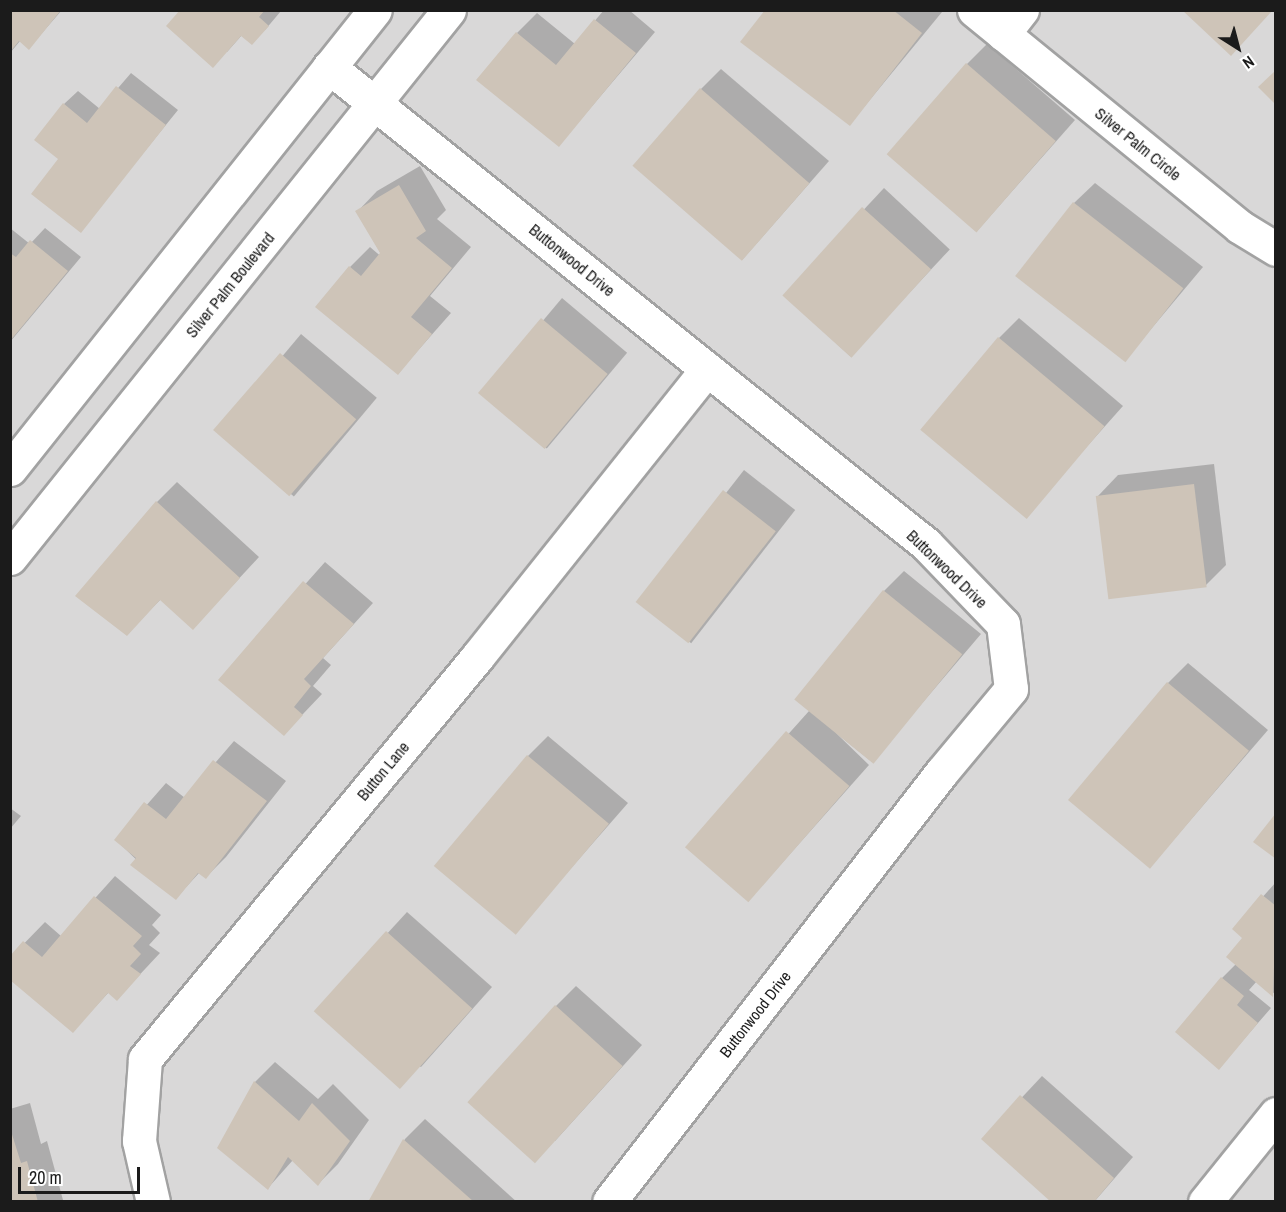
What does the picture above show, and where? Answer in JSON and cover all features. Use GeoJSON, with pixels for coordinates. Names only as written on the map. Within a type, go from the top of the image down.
{"type":"FeatureCollection","features":[{"type":"Feature","properties":{"kind":"street"},"geometry":{"type":"LineString","coordinates":[[10,469],[375,10]]}},
{"type":"Feature","properties":{"kind":"street","name":"Silver Palm Boulevard"},"geometry":{"type":"LineString","coordinates":[[10,558],[449,10]]}},
{"type":"Feature","properties":{"kind":"street","name":"Silver Palm Circle"},"geometry":{"type":"LineString","coordinates":[[974,10],[1013,22],[1240,227],[1275,249]]}},
{"type":"Feature","properties":{"kind":"street","name":"Buttonwood Drive"},"geometry":{"type":"LineString","coordinates":[[329,68],[376,103],[926,544],[1003,624],[1011,689],[941,773],[609,1202]]}},
{"type":"Feature","properties":{"kind":"street","name":"Button Lane"},"geometry":{"type":"LineString","coordinates":[[153,1202],[139,1141],[145,1059],[478,656],[707,369]]}},
{"type":"Feature","properties":{"kind":"street"},"geometry":{"type":"LineString","coordinates":[[1205,1202],[1275,1114]]}},
{"type":"Feature","properties":{"kind":"shaded area"},"geometry":{"type":"Polygon","coordinates":[[[10,11],[1275,11],[1275,1201],[10,1201],[10,11]]]}},
{"type":"Feature","properties":{"kind":"building"},"geometry":{"type":"Polygon","coordinates":[[[10,10],[61,10],[29,50],[19,41],[10,52],[10,10]]]}},
{"type":"Feature","properties":{"kind":"building"},"geometry":{"type":"Polygon","coordinates":[[[180,10],[265,10],[259,17],[269,26],[252,45],[241,36],[213,68],[166,26],[180,10]]]}},
{"type":"Feature","properties":{"kind":"building"},"geometry":{"type":"Polygon","coordinates":[[[765,10],[893,10],[922,33],[850,126],[740,42],[765,10]]]}},
{"type":"Feature","properties":{"kind":"building"},"geometry":{"type":"Polygon","coordinates":[[[1182,10],[1273,10],[1231,56],[1182,10]]]}},
{"type":"Feature","properties":{"kind":"building"},"geometry":{"type":"Polygon","coordinates":[[[594,19],[636,53],[559,147],[476,80],[516,32],[556,65],[594,19]]]}},
{"type":"Feature","properties":{"kind":"building"},"geometry":{"type":"Polygon","coordinates":[[[966,63],[1056,141],[976,232],[887,154],[966,63]]]}},
{"type":"Feature","properties":{"kind":"building"},"geometry":{"type":"Polygon","coordinates":[[[1276,70],[1276,105],[1258,87],[1276,70]]]}},
{"type":"Feature","properties":{"kind":"building"},"geometry":{"type":"Polygon","coordinates":[[[116,86],[166,125],[81,233],[31,194],[58,159],[34,140],[63,103],[87,123],[116,86]]]}},
{"type":"Feature","properties":{"kind":"building"},"geometry":{"type":"Polygon","coordinates":[[[700,88],[809,183],[742,261],[632,166],[700,88]]]}},
{"type":"Feature","properties":{"kind":"building"},"geometry":{"type":"Polygon","coordinates":[[[399,185],[426,231],[416,238],[452,268],[411,317],[432,334],[398,375],[315,307],[349,266],[361,276],[380,253],[355,211],[399,185]]]}},
{"type":"Feature","properties":{"kind":"building"},"geometry":{"type":"Polygon","coordinates":[[[1073,202],[1183,288],[1125,362],[1015,276],[1073,202]]]}},
{"type":"Feature","properties":{"kind":"building"},"geometry":{"type":"Polygon","coordinates":[[[862,207],[931,269],[851,358],[782,295],[862,207]]]}},
{"type":"Feature","properties":{"kind":"building"},"geometry":{"type":"Polygon","coordinates":[[[30,240],[68,271],[10,341],[10,253],[16,257],[30,240]]]}},
{"type":"Feature","properties":{"kind":"building"},"geometry":{"type":"Polygon","coordinates":[[[541,318],[608,374],[545,449],[478,393],[541,318]]]}},
{"type":"Feature","properties":{"kind":"building"},"geometry":{"type":"Polygon","coordinates":[[[998,337],[1104,426],[1027,519],[920,430],[998,337]]]}},
{"type":"Feature","properties":{"kind":"building"},"geometry":{"type":"Polygon","coordinates":[[[280,353],[356,419],[289,496],[213,430],[280,353]]]}},
{"type":"Feature","properties":{"kind":"building"},"geometry":{"type":"Polygon","coordinates":[[[1194,484],[1207,587],[1108,599],[1096,496],[1194,484]]]}},
{"type":"Feature","properties":{"kind":"building"},"geometry":{"type":"Polygon","coordinates":[[[723,490],[776,531],[688,643],[636,602],[723,490]]]}},
{"type":"Feature","properties":{"kind":"building"},"geometry":{"type":"Polygon","coordinates":[[[156,501],[240,578],[193,630],[160,600],[127,636],[75,596],[156,501]]]}},
{"type":"Feature","properties":{"kind":"building"},"geometry":{"type":"Polygon","coordinates":[[[303,581],[354,624],[304,679],[311,686],[294,707],[303,715],[284,736],[218,680],[303,581]]]}},
{"type":"Feature","properties":{"kind":"building"},"geometry":{"type":"Polygon","coordinates":[[[883,590],[962,654],[874,764],[794,700],[883,590]]]}},
{"type":"Feature","properties":{"kind":"building"},"geometry":{"type":"Polygon","coordinates":[[[1167,682],[1249,751],[1150,869],[1068,800],[1167,682]]]}},
{"type":"Feature","properties":{"kind":"building"},"geometry":{"type":"Polygon","coordinates":[[[786,731],[849,786],[748,902],[685,847],[786,731]]]}},
{"type":"Feature","properties":{"kind":"building"},"geometry":{"type":"Polygon","coordinates":[[[527,755],[609,824],[516,935],[434,866],[527,755]]]}},
{"type":"Feature","properties":{"kind":"building"},"geometry":{"type":"Polygon","coordinates":[[[213,760],[267,801],[206,879],[198,873],[176,900],[130,865],[136,858],[114,840],[144,802],[166,819],[213,760]]]}},
{"type":"Feature","properties":{"kind":"building"},"geometry":{"type":"Polygon","coordinates":[[[1276,813],[1276,859],[1253,842],[1276,813]]]}},
{"type":"Feature","properties":{"kind":"building"},"geometry":{"type":"Polygon","coordinates":[[[1261,894],[1276,906],[1273,997],[1226,957],[1242,938],[1232,929],[1261,894]]]}},
{"type":"Feature","properties":{"kind":"building"},"geometry":{"type":"Polygon","coordinates":[[[94,896],[142,936],[133,946],[141,954],[130,966],[141,974],[117,1001],[108,993],[73,1033],[10,980],[10,956],[23,941],[42,957],[94,896]]]}},
{"type":"Feature","properties":{"kind":"building"},"geometry":{"type":"Polygon","coordinates":[[[386,931],[472,1009],[400,1089],[314,1011],[386,931]]]}},
{"type":"Feature","properties":{"kind":"building"},"geometry":{"type":"Polygon","coordinates":[[[1221,977],[1244,996],[1237,1005],[1258,1023],[1219,1070],[1175,1032],[1221,977]]]}},
{"type":"Feature","properties":{"kind":"building"},"geometry":{"type":"Polygon","coordinates":[[[555,1005],[623,1066],[535,1163],[467,1102],[555,1005]]]}},
{"type":"Feature","properties":{"kind":"building"},"geometry":{"type":"Polygon","coordinates":[[[254,1081],[299,1121],[312,1103],[350,1141],[318,1186],[288,1157],[268,1190],[217,1148],[254,1081]]]}},
{"type":"Feature","properties":{"kind":"building"},"geometry":{"type":"Polygon","coordinates":[[[1020,1095],[1114,1178],[1094,1202],[1051,1202],[981,1139],[1020,1095]]]}},
{"type":"Feature","properties":{"kind":"building"},"geometry":{"type":"Polygon","coordinates":[[[10,1128],[21,1163],[27,1161],[38,1202],[10,1202],[10,1128]]]}},
{"type":"Feature","properties":{"kind":"building"},"geometry":{"type":"Polygon","coordinates":[[[403,1139],[474,1202],[368,1202],[403,1139]]]}}]}
